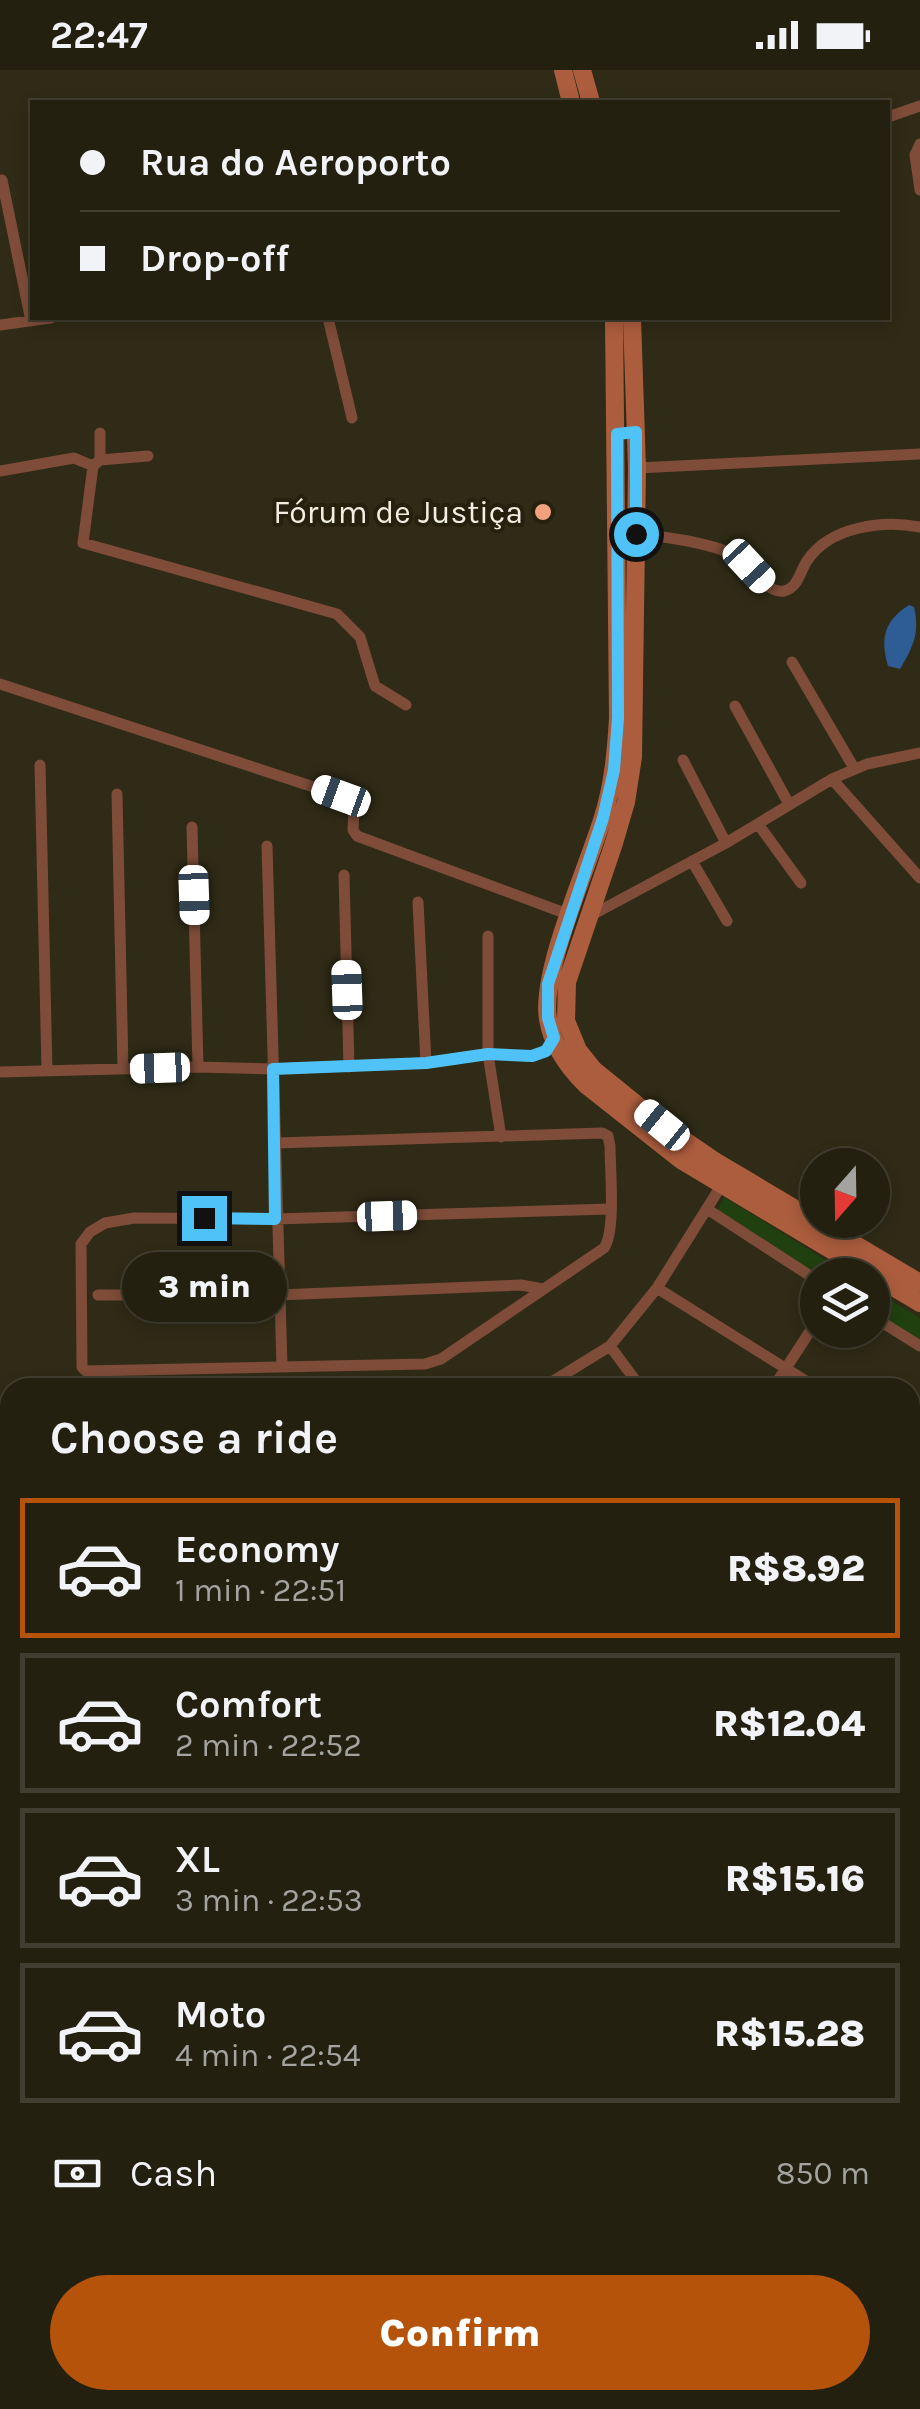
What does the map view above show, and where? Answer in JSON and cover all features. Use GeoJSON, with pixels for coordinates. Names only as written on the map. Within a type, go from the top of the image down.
{"type":"FeatureCollection","features":[{"type":"Feature","properties":{"kind":"main road"},"geometry":{"type":"LineString","coordinates":[[563,70],[570,100]]}},
{"type":"Feature","properties":{"kind":"main road"},"geometry":{"type":"LineString","coordinates":[[582,70],[590,100]]}},
{"type":"Feature","properties":{"kind":"main road"},"geometry":{"type":"LineString","coordinates":[[605,840],[618,718],[614,320]]}},
{"type":"Feature","properties":{"kind":"main road"},"geometry":{"type":"LineString","coordinates":[[632,320],[637,468],[633,758],[626,802],[605,840],[580,916],[548,984],[548,1018],[573,1072],[618,1111],[721,1186],[845,1258]]}},
{"type":"Feature","properties":{"kind":"main road"},"geometry":{"type":"LineString","coordinates":[[617,434],[636,432]]}},
{"type":"Feature","properties":{"kind":"main road"},"geometry":{"type":"LineString","coordinates":[[580,916],[565,1004],[570,1034],[594,1070],[662,1125],[847,1258]]}},
{"type":"Feature","properties":{"kind":"main road"},"geometry":{"type":"LineString","coordinates":[[890,1274],[920,1283]]}},
{"type":"Feature","properties":{"kind":"main road"},"geometry":{"type":"LineString","coordinates":[[890,1285],[920,1303]]}},
{"type":"Feature","properties":{"kind":"street"},"geometry":{"type":"LineString","coordinates":[[890,115],[920,106]]}},
{"type":"Feature","properties":{"kind":"street"},"geometry":{"type":"LineString","coordinates":[[920,144],[915,154],[920,190]]}},
{"type":"Feature","properties":{"kind":"street"},"geometry":{"type":"LineString","coordinates":[[2,180],[30,312]]}},
{"type":"Feature","properties":{"kind":"street"},"geometry":{"type":"LineString","coordinates":[[0,326],[38,320]]}},
{"type":"Feature","properties":{"kind":"street"},"geometry":{"type":"LineString","coordinates":[[328,320],[352,418]]}},
{"type":"Feature","properties":{"kind":"street"},"geometry":{"type":"LineString","coordinates":[[100,433],[83,544],[337,614],[360,637],[375,686],[406,706]]}},
{"type":"Feature","properties":{"kind":"street"},"geometry":{"type":"LineString","coordinates":[[637,468],[920,454]]}},
{"type":"Feature","properties":{"kind":"street"},"geometry":{"type":"LineString","coordinates":[[0,471],[74,458],[96,463],[148,456]]}},
{"type":"Feature","properties":{"kind":"street"},"geometry":{"type":"LineString","coordinates":[[636,534],[672,536],[734,555],[776,590],[787,590],[794,585],[808,558],[839,534],[901,524],[920,527]]}},
{"type":"Feature","properties":{"kind":"street"},"geometry":{"type":"LineString","coordinates":[[792,662],[854,768]]}},
{"type":"Feature","properties":{"kind":"street"},"geometry":{"type":"LineString","coordinates":[[0,684],[341,796],[354,808],[352,830],[356,836],[580,916],[692,862],[854,768],[919,754]]}},
{"type":"Feature","properties":{"kind":"street"},"geometry":{"type":"LineString","coordinates":[[735,706],[789,804]]}},
{"type":"Feature","properties":{"kind":"street"},"geometry":{"type":"LineString","coordinates":[[683,760],[726,843]]}},
{"type":"Feature","properties":{"kind":"street"},"geometry":{"type":"LineString","coordinates":[[40,765],[47,1071]]}},
{"type":"Feature","properties":{"kind":"street"},"geometry":{"type":"LineString","coordinates":[[832,779],[920,878]]}},
{"type":"Feature","properties":{"kind":"street"},"geometry":{"type":"LineString","coordinates":[[117,794],[123,1070]]}},
{"type":"Feature","properties":{"kind":"street"},"geometry":{"type":"LineString","coordinates":[[758,824],[801,884]]}},
{"type":"Feature","properties":{"kind":"street"},"geometry":{"type":"LineString","coordinates":[[192,826],[198,1067]]}},
{"type":"Feature","properties":{"kind":"street"},"geometry":{"type":"LineString","coordinates":[[267,846],[282,1366]]}},
{"type":"Feature","properties":{"kind":"street"},"geometry":{"type":"LineString","coordinates":[[692,862],[727,921]]}},
{"type":"Feature","properties":{"kind":"street"},"geometry":{"type":"LineString","coordinates":[[344,876],[349,1067]]}},
{"type":"Feature","properties":{"kind":"street"},"geometry":{"type":"LineString","coordinates":[[418,902],[426,1063]]}},
{"type":"Feature","properties":{"kind":"street"},"geometry":{"type":"LineString","coordinates":[[488,936],[488,1054],[501,1137]]}},
{"type":"Feature","properties":{"kind":"street"},"geometry":{"type":"LineString","coordinates":[[0,1072],[426,1063],[488,1054],[532,1056],[546,1051],[554,1038]]}},
{"type":"Feature","properties":{"kind":"street"},"geometry":{"type":"LineString","coordinates":[[602,1133],[618,1111]]}},
{"type":"Feature","properties":{"kind":"street"},"geometry":{"type":"LineString","coordinates":[[276,1144],[602,1133],[608,1136],[610,1146],[610,1209],[610,1240],[604,1248],[441,1359],[426,1364],[86,1370],[80,1362],[81,1244],[90,1232],[105,1223],[134,1218],[275,1219],[610,1209]]}},
{"type":"Feature","properties":{"kind":"street"},"geometry":{"type":"LineString","coordinates":[[558,1378],[610,1346],[657,1288],[721,1186]]}},
{"type":"Feature","properties":{"kind":"street"},"geometry":{"type":"LineString","coordinates":[[707,1209],[800,1269]]}},
{"type":"Feature","properties":{"kind":"street"},"geometry":{"type":"LineString","coordinates":[[98,1295],[278,1295],[521,1285],[543,1290]]}},
{"type":"Feature","properties":{"kind":"street"},"geometry":{"type":"LineString","coordinates":[[657,1288],[802,1378]]}},
{"type":"Feature","properties":{"kind":"street"},"geometry":{"type":"LineString","coordinates":[[890,1327],[920,1346]]}},
{"type":"Feature","properties":{"kind":"street"},"geometry":{"type":"LineString","coordinates":[[610,1346],[635,1378]]}},
{"type":"Feature","properties":{"kind":"street"},"geometry":{"type":"LineString","coordinates":[[779,1378],[800,1346]]}},
{"type":"Feature","properties":{"kind":"green space"},"geometry":{"type":"Polygon","coordinates":[[[724,1197],[823,1258],[800,1258],[800,1264],[716,1214],[724,1197]]]}},
{"type":"Feature","properties":{"kind":"green space"},"geometry":{"type":"Polygon","coordinates":[[[890,1300],[920,1318],[920,1345],[890,1325],[890,1300]]]}},
{"type":"Feature","properties":{"kind":"water"},"geometry":{"type":"Polygon","coordinates":[[[909,605],[914,607],[916,632],[900,669],[888,666],[886,631],[894,617],[909,605]]]}},
{"type":"Feature","properties":{"kind":"place","name":"Fórum de Justiça"},"geometry":{"type":"Point","coordinates":[543,512]}},
{"type":"Feature","properties":{"kind":"route"},"geometry":{"type":"LineString","coordinates":[[204,1218],[275,1219],[273,1069],[426,1063],[488,1054],[532,1056],[546,1051],[554,1038],[548,1018],[548,984],[603,818],[614,770],[618,718],[617,434],[636,432],[636,534]]}}]}
